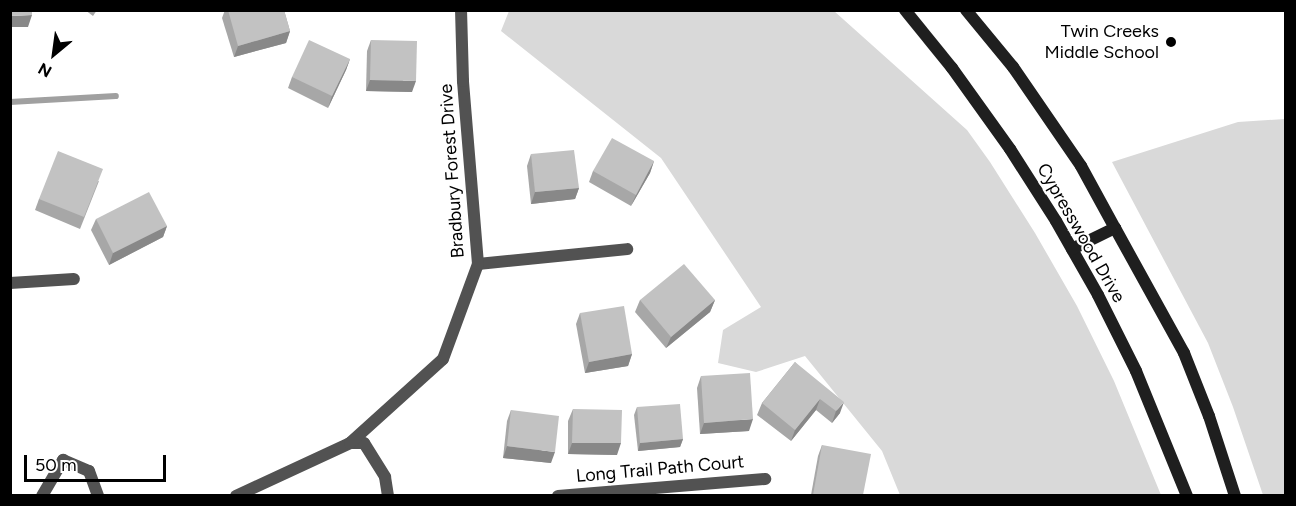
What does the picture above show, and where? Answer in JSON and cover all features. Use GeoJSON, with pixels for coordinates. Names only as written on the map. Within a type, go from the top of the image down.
{"type":"FeatureCollection","features":[{"type":"Feature","properties":{"kind":"main road","name":"Cypresswood Drive"},"geometry":{"type":"LineString","coordinates":[[905,10],[952,68],[1010,149],[1072,249],[1136,371],[1187,495]]}},
{"type":"Feature","properties":{"kind":"main road","name":"Cypresswood Drive"},"geometry":{"type":"LineString","coordinates":[[966,10],[1013,67],[1081,166],[1184,354],[1235,495]]}},
{"type":"Feature","properties":{"kind":"main road"},"geometry":{"type":"LineString","coordinates":[[1072,249],[1115,228]]}},
{"type":"Feature","properties":{"kind":"street","name":"Bradbury Forest Drive"},"geometry":{"type":"LineString","coordinates":[[236,495],[350,443],[443,359],[478,264],[463,81],[461,10]]}},
{"type":"Feature","properties":{"kind":"street"},"geometry":{"type":"LineString","coordinates":[[478,264],[627,249]]}},
{"type":"Feature","properties":{"kind":"street"},"geometry":{"type":"LineString","coordinates":[[10,283],[74,279]]}},
{"type":"Feature","properties":{"kind":"street"},"geometry":{"type":"LineString","coordinates":[[350,443],[364,443],[385,477],[388,495]]}},
{"type":"Feature","properties":{"kind":"street"},"geometry":{"type":"LineString","coordinates":[[42,495],[63,460],[89,471],[98,495]]}},
{"type":"Feature","properties":{"kind":"street","name":"Long Trail Path Court"},"geometry":{"type":"LineString","coordinates":[[558,495],[765,479]]}},
{"type":"Feature","properties":{"kind":"shaded area"},"geometry":{"type":"Polygon","coordinates":[[[509,11],[834,11],[967,130],[990,162],[1035,233],[1077,306],[1114,381],[1161,495],[900,495],[882,451],[805,356],[756,372],[718,363],[723,330],[761,307],[661,158],[501,31],[509,11]]]}},
{"type":"Feature","properties":{"kind":"shaded area"},"geometry":{"type":"Polygon","coordinates":[[[1285,119],[1285,495],[1263,495],[1208,343],[1112,162],[1238,122],[1285,119]]]}},
{"type":"Feature","properties":{"kind":"building"},"geometry":{"type":"Polygon","coordinates":[[[10,10],[32,10],[32,15],[10,16],[10,10]]]}},
{"type":"Feature","properties":{"kind":"building"},"geometry":{"type":"Polygon","coordinates":[[[228,10],[284,10],[290,31],[238,46],[228,10]]]}},
{"type":"Feature","properties":{"kind":"building"},"geometry":{"type":"Polygon","coordinates":[[[309,40],[350,59],[332,96],[292,77],[309,40]]]}},
{"type":"Feature","properties":{"kind":"building"},"geometry":{"type":"Polygon","coordinates":[[[371,40],[417,41],[416,81],[370,80],[371,40]]]}},
{"type":"Feature","properties":{"kind":"building"},"geometry":{"type":"Polygon","coordinates":[[[612,138],[654,161],[636,195],[593,171],[612,138]]]}},
{"type":"Feature","properties":{"kind":"building"},"geometry":{"type":"Polygon","coordinates":[[[574,150],[579,188],[535,192],[531,154],[574,150]]]}},
{"type":"Feature","properties":{"kind":"building"},"geometry":{"type":"Polygon","coordinates":[[[58,151],[103,169],[84,217],[39,199],[58,151]]]}},
{"type":"Feature","properties":{"kind":"building"},"geometry":{"type":"Polygon","coordinates":[[[149,192],[167,226],[113,253],[96,219],[149,192]]]}},
{"type":"Feature","properties":{"kind":"building"},"geometry":{"type":"Polygon","coordinates":[[[684,264],[715,300],[671,337],[640,300],[684,264]]]}},
{"type":"Feature","properties":{"kind":"building"},"geometry":{"type":"Polygon","coordinates":[[[624,306],[632,354],[589,362],[580,313],[624,306]]]}},
{"type":"Feature","properties":{"kind":"building"},"geometry":{"type":"Polygon","coordinates":[[[795,362],[844,402],[836,411],[820,399],[795,430],[762,403],[795,362]]]}},
{"type":"Feature","properties":{"kind":"building"},"geometry":{"type":"Polygon","coordinates":[[[750,373],[753,419],[704,423],[701,376],[750,373]]]}},
{"type":"Feature","properties":{"kind":"building"},"geometry":{"type":"Polygon","coordinates":[[[680,404],[683,439],[640,443],[637,407],[680,404]]]}},
{"type":"Feature","properties":{"kind":"building"},"geometry":{"type":"Polygon","coordinates":[[[573,409],[622,410],[621,443],[572,443],[573,409]]]}},
{"type":"Feature","properties":{"kind":"building"},"geometry":{"type":"Polygon","coordinates":[[[511,410],[559,416],[555,452],[507,446],[511,410]]]}},
{"type":"Feature","properties":{"kind":"building"},"geometry":{"type":"Polygon","coordinates":[[[822,445],[871,454],[863,495],[813,495],[822,445]]]}},
{"type":"Feature","properties":{"kind":"waterway"},"geometry":{"type":"LineString","coordinates":[[10,102],[116,96]]}},
{"type":"Feature","properties":{"kind":"place","name":"Twin Creeks Middle School"},"geometry":{"type":"Point","coordinates":[1171,42]}}]}
